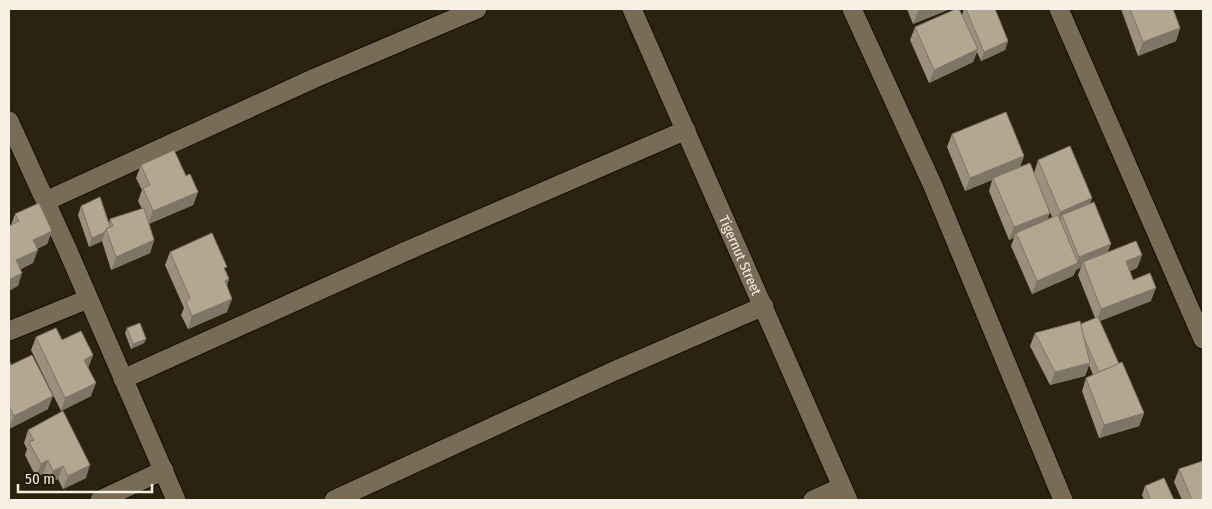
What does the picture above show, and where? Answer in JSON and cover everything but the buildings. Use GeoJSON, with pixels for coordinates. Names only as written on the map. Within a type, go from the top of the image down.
{"type":"FeatureCollection","features":[{"type":"Feature","properties":{"kind":"street"},"geometry":{"type":"LineString","coordinates":[[46,201],[315,78],[477,9]]}},
{"type":"Feature","properties":{"kind":"street","name":"Tigernut Street"},"geometry":{"type":"LineString","coordinates":[[632,9],[845,493]]}},
{"type":"Feature","properties":{"kind":"street"},"geometry":{"type":"LineString","coordinates":[[852,9],[933,186],[1063,500]]}},
{"type":"Feature","properties":{"kind":"street"},"geometry":{"type":"LineString","coordinates":[[1059,9],[1203,339]]}},
{"type":"Feature","properties":{"kind":"street"},"geometry":{"type":"LineString","coordinates":[[9,121],[46,201],[176,500]]}},
{"type":"Feature","properties":{"kind":"street"},"geometry":{"type":"LineString","coordinates":[[123,378],[402,252],[686,130]]}},
{"type":"Feature","properties":{"kind":"street"},"geometry":{"type":"LineString","coordinates":[[9,331],[88,299]]}},
{"type":"Feature","properties":{"kind":"street"},"geometry":{"type":"LineString","coordinates":[[334,500],[612,372],[764,306]]}},
{"type":"Feature","properties":{"kind":"street"},"geometry":{"type":"LineString","coordinates":[[100,500],[164,470]]}},
{"type":"Feature","properties":{"kind":"street"},"geometry":{"type":"LineString","coordinates":[[813,500],[845,493]]}}]}
